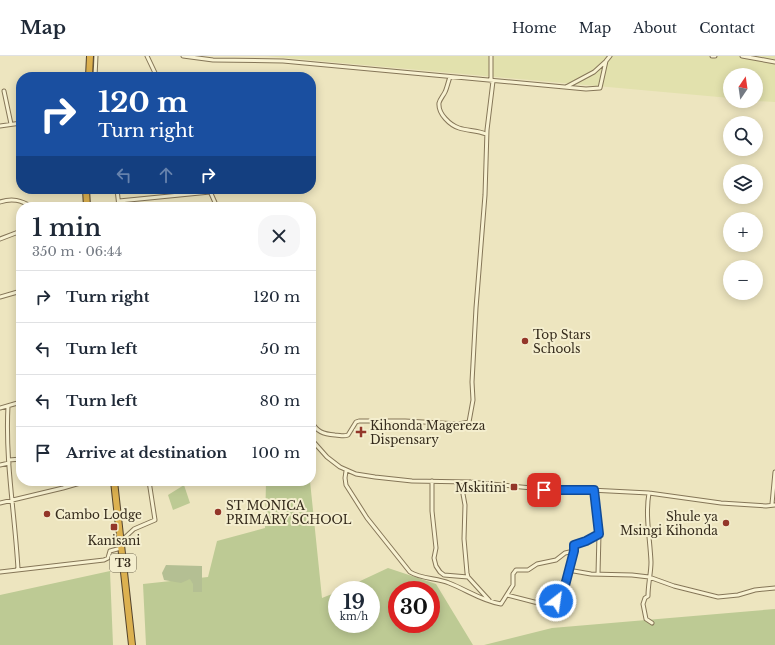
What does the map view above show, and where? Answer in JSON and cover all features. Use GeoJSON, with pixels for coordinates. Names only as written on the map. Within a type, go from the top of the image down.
{"type":"FeatureCollection","features":[{"type":"Feature","properties":{"kind":"highway"},"geometry":{"type":"LineString","coordinates":[[89,72],[90,56]]}},
{"type":"Feature","properties":{"kind":"highway","name":"T3"},"geometry":{"type":"LineString","coordinates":[[115,486],[132,645]]}},
{"type":"Feature","properties":{"kind":"street"},"geometry":{"type":"LineString","coordinates":[[95,72],[96,56]]}},
{"type":"Feature","properties":{"kind":"street"},"geometry":{"type":"LineString","coordinates":[[147,56],[155,72]]}},
{"type":"Feature","properties":{"kind":"street"},"geometry":{"type":"LineString","coordinates":[[183,56],[213,60],[283,62],[586,89],[600,88],[606,62]]}},
{"type":"Feature","properties":{"kind":"street"},"geometry":{"type":"LineString","coordinates":[[316,428],[320,432],[343,436],[348,435],[356,422],[359,421],[405,421],[459,424],[469,422],[473,400],[472,382],[476,308],[485,195],[486,134],[492,81],[491,56]]}},
{"type":"Feature","properties":{"kind":"street"},"geometry":{"type":"LineString","coordinates":[[566,87],[594,72],[606,62],[610,56]]}},
{"type":"Feature","properties":{"kind":"street"},"geometry":{"type":"LineString","coordinates":[[742,56],[775,62]]}},
{"type":"Feature","properties":{"kind":"street"},"geometry":{"type":"LineString","coordinates":[[450,77],[445,92],[439,101],[442,115],[449,122],[460,128],[476,130],[486,134]]}},
{"type":"Feature","properties":{"kind":"street"},"geometry":{"type":"LineString","coordinates":[[4,91],[11,124]]}},
{"type":"Feature","properties":{"kind":"street"},"geometry":{"type":"LineString","coordinates":[[0,126],[16,124]]}},
{"type":"Feature","properties":{"kind":"street"},"geometry":{"type":"LineString","coordinates":[[118,194],[119,201],[177,194]]}},
{"type":"Feature","properties":{"kind":"street"},"geometry":{"type":"LineString","coordinates":[[0,202],[10,199],[22,202]]}},
{"type":"Feature","properties":{"kind":"street"},"geometry":{"type":"LineString","coordinates":[[0,239],[16,233]]}},
{"type":"Feature","properties":{"kind":"street"},"geometry":{"type":"LineString","coordinates":[[0,297],[16,292]]}},
{"type":"Feature","properties":{"kind":"street"},"geometry":{"type":"LineString","coordinates":[[0,408],[16,404]]}},
{"type":"Feature","properties":{"kind":"street"},"geometry":{"type":"LineString","coordinates":[[8,406],[7,429],[10,487],[18,569]]}},
{"type":"Feature","properties":{"kind":"street"},"geometry":{"type":"LineString","coordinates":[[316,444],[328,457],[346,471],[390,479],[470,482],[547,490],[594,490],[649,493],[721,503],[766,506],[773,504],[775,472]]}},
{"type":"Feature","properties":{"kind":"street"},"geometry":{"type":"LineString","coordinates":[[0,465],[16,460]]}},
{"type":"Feature","properties":{"kind":"street"},"geometry":{"type":"LineString","coordinates":[[346,471],[346,484],[367,518],[410,572],[415,575],[448,582],[477,597],[502,604],[513,585],[513,574],[516,570],[528,570],[538,564],[557,560],[565,554],[574,551]]}},
{"type":"Feature","properties":{"kind":"street"},"geometry":{"type":"LineString","coordinates":[[432,481],[432,511],[436,548],[434,558],[436,566],[440,573],[444,575],[468,577]]}},
{"type":"Feature","properties":{"kind":"street"},"geometry":{"type":"LineString","coordinates":[[470,482],[464,488],[463,494],[465,504],[464,539],[467,573],[468,577],[489,600]]}},
{"type":"Feature","properties":{"kind":"street"},"geometry":{"type":"LineString","coordinates":[[0,503],[68,486]]}},
{"type":"Feature","properties":{"kind":"street"},"geometry":{"type":"LineString","coordinates":[[0,572],[104,560],[108,558],[110,551],[121,545],[134,529],[155,520],[150,486]]}},
{"type":"Feature","properties":{"kind":"street"},"geometry":{"type":"LineString","coordinates":[[594,490],[599,534],[598,574]]}},
{"type":"Feature","properties":{"kind":"street"},"geometry":{"type":"LineString","coordinates":[[649,493],[647,507],[647,530],[651,563],[648,596],[645,598],[643,604],[646,619],[652,623]]}},
{"type":"Feature","properties":{"kind":"street"},"geometry":{"type":"LineString","coordinates":[[507,595],[542,604],[554,605],[557,598],[562,597],[575,544],[586,541],[599,534]]}},
{"type":"Feature","properties":{"kind":"street"},"geometry":{"type":"LineString","coordinates":[[568,570],[598,574],[649,577],[674,586],[714,596],[735,596],[755,590],[775,588]]}},
{"type":"Feature","properties":{"kind":"green space"},"geometry":{"type":"Polygon","coordinates":[[[265,56],[775,56],[775,102],[763,101],[763,68],[723,68],[723,97],[265,56]]]}},
{"type":"Feature","properties":{"kind":"green space"},"geometry":{"type":"Polygon","coordinates":[[[184,486],[190,503],[173,510],[168,495],[184,486]]]}},
{"type":"Feature","properties":{"kind":"green space"},"geometry":{"type":"Polygon","coordinates":[[[266,486],[311,486],[322,598],[328,596],[328,633],[380,633],[380,581],[360,581],[388,568],[427,581],[388,581],[388,633],[440,633],[440,591],[473,645],[146,645],[143,584],[208,577],[217,541],[265,528],[266,486]]]}},
{"type":"Feature","properties":{"kind":"green space"},"geometry":{"type":"Polygon","coordinates":[[[166,565],[202,566],[202,592],[193,592],[193,584],[190,579],[181,583],[164,580],[162,573],[166,565]]]}},
{"type":"Feature","properties":{"kind":"green space"},"geometry":{"type":"Polygon","coordinates":[[[110,571],[113,645],[0,645],[0,595],[110,571]]]}},
{"type":"Feature","properties":{"kind":"green space"},"geometry":{"type":"Polygon","coordinates":[[[775,609],[775,645],[484,645],[552,628],[775,609]]]}},
{"type":"Feature","properties":{"kind":"place","name":"Top Stars Schools"},"geometry":{"type":"Point","coordinates":[525,341]}},
{"type":"Feature","properties":{"kind":"place","name":"Kihonda Magereza Dispensary"},"geometry":{"type":"Point","coordinates":[361,432]}},
{"type":"Feature","properties":{"kind":"place","name":"Mskitini"},"geometry":{"type":"Point","coordinates":[514,487]}},
{"type":"Feature","properties":{"kind":"place","name":"ST MONICA PRIMARY SCHOOL"},"geometry":{"type":"Point","coordinates":[218,512]}},
{"type":"Feature","properties":{"kind":"place","name":"Cambo Lodge"},"geometry":{"type":"Point","coordinates":[47,514]}},
{"type":"Feature","properties":{"kind":"place","name":"Shule ya Msingi Kihonda"},"geometry":{"type":"Point","coordinates":[726,523]}},
{"type":"Feature","properties":{"kind":"place","name":"Kanisani"},"geometry":{"type":"Point","coordinates":[114,527]}},
{"type":"Feature","properties":{"kind":"route"},"geometry":{"type":"LineString","coordinates":[[544,490],[594,490],[599,534],[574,545],[574,551],[563,594],[562,597],[556,599],[556,601]]}}]}
